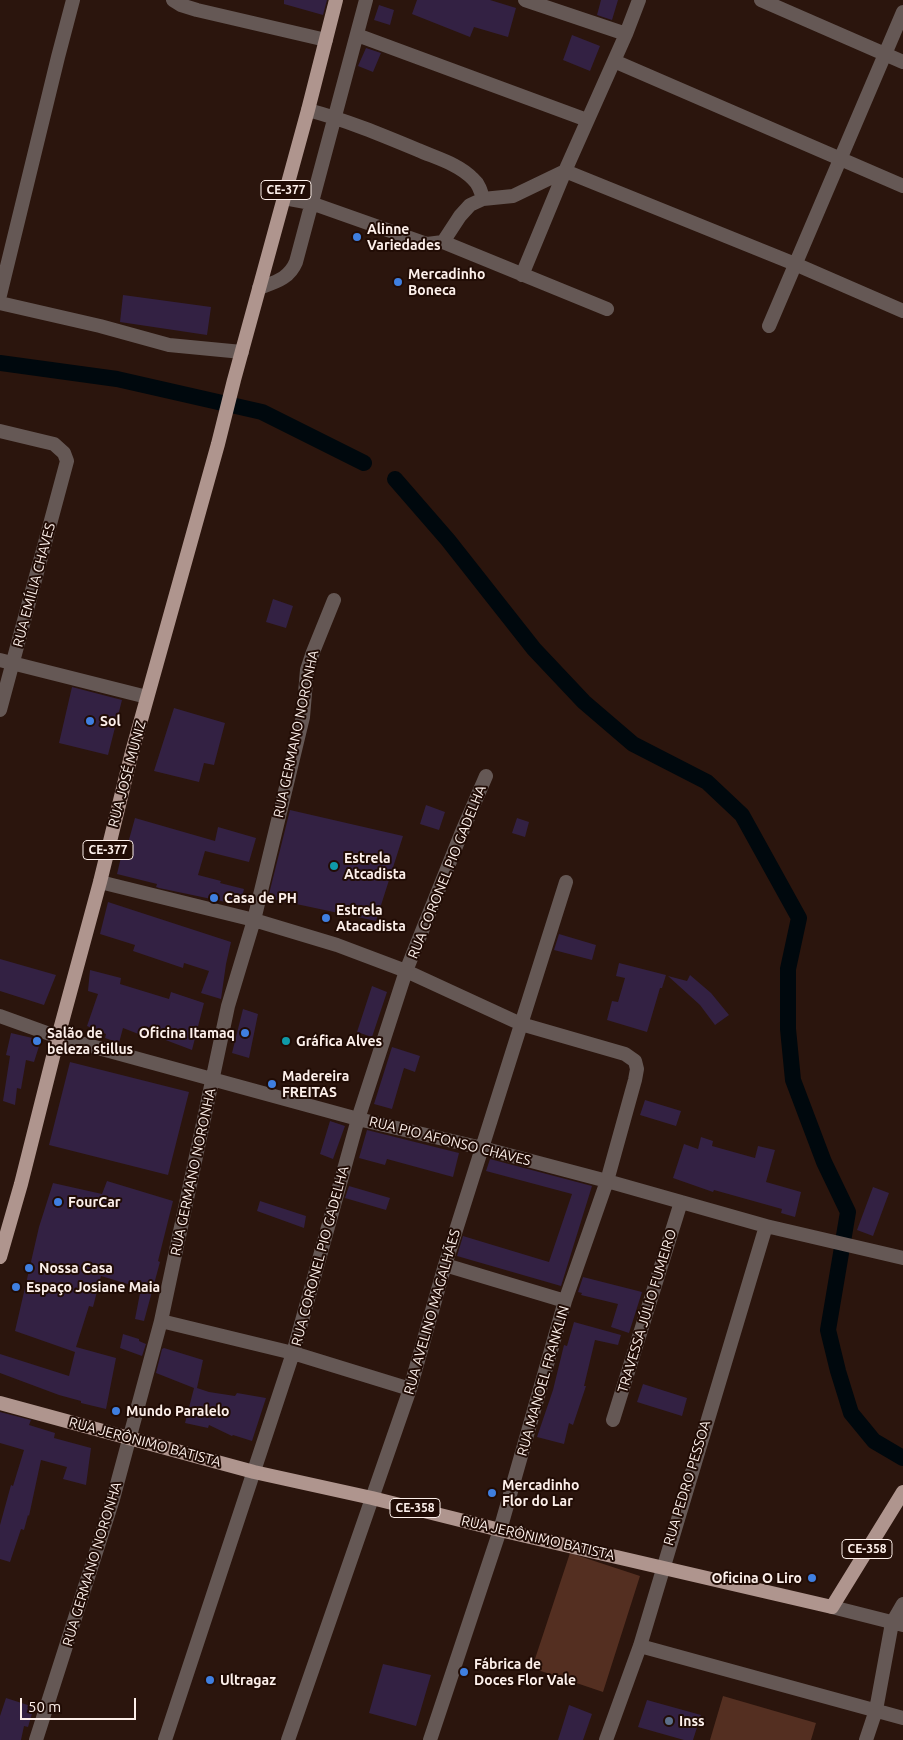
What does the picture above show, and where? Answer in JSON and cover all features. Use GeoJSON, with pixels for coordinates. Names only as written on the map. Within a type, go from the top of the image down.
{"type":"FeatureCollection","features":[{"type":"Feature","properties":{"kind":"main road","name":"CE-377"},"geometry":{"type":"LineString","coordinates":[[242,352],[336,0]]}},
{"type":"Feature","properties":{"kind":"main road","name":"RUA JOSÉ MUNIZ"},"geometry":{"type":"LineString","coordinates":[[0,1256],[21,1184],[148,697],[242,352]]}},
{"type":"Feature","properties":{"kind":"main road","name":"RUA JERÔNIMO BATISTA"},"geometry":{"type":"LineString","coordinates":[[0,1403],[254,1472],[372,1498],[500,1530],[832,1607]]}},
{"type":"Feature","properties":{"kind":"main road","name":"CE-358"},"geometry":{"type":"LineString","coordinates":[[832,1607],[903,1492]]}},
{"type":"Feature","properties":{"kind":"street"},"geometry":{"type":"LineString","coordinates":[[0,295],[74,0]]}},
{"type":"Feature","properties":{"kind":"street"},"geometry":{"type":"LineString","coordinates":[[173,0],[181,6],[326,40]]}},
{"type":"Feature","properties":{"kind":"street"},"geometry":{"type":"LineString","coordinates":[[260,288],[283,279],[292,271],[366,0]]}},
{"type":"Feature","properties":{"kind":"street"},"geometry":{"type":"LineString","coordinates":[[525,0],[626,34]]}},
{"type":"Feature","properties":{"kind":"street"},"geometry":{"type":"LineString","coordinates":[[522,274],[639,0]]}},
{"type":"Feature","properties":{"kind":"street"},"geometry":{"type":"LineString","coordinates":[[761,0],[903,62]]}},
{"type":"Feature","properties":{"kind":"street"},"geometry":{"type":"LineString","coordinates":[[769,326],[903,12]]}},
{"type":"Feature","properties":{"kind":"street"},"geometry":{"type":"LineString","coordinates":[[357,35],[587,120]]}},
{"type":"Feature","properties":{"kind":"street"},"geometry":{"type":"LineString","coordinates":[[614,61],[903,186]]}},
{"type":"Feature","properties":{"kind":"street"},"geometry":{"type":"LineString","coordinates":[[308,110],[334,117],[424,152],[457,168],[474,179],[479,186],[483,199]]}},
{"type":"Feature","properties":{"kind":"street"},"geometry":{"type":"LineString","coordinates":[[443,242],[460,216],[470,205],[483,199],[513,196],[565,171],[795,264],[903,311]]}},
{"type":"Feature","properties":{"kind":"street"},"geometry":{"type":"LineString","coordinates":[[284,198],[311,203],[427,244],[443,242],[607,309]]}},
{"type":"Feature","properties":{"kind":"street"},"geometry":{"type":"LineString","coordinates":[[0,303],[100,326],[169,345],[242,352]]}},
{"type":"Feature","properties":{"kind":"street","name":"RUA EMÍLIA CHAVES"},"geometry":{"type":"LineString","coordinates":[[0,431],[54,444],[64,453],[67,461],[6,662],[0,710]]}},
{"type":"Feature","properties":{"kind":"street","name":"RUA GERMANO NORONHA"},"geometry":{"type":"LineString","coordinates":[[36,1740],[113,1500],[161,1321],[228,1006],[254,920],[303,717],[308,670],[313,652],[334,600]]}},
{"type":"Feature","properties":{"kind":"street"},"geometry":{"type":"LineString","coordinates":[[6,662],[148,697]]}},
{"type":"Feature","properties":{"kind":"street","name":"RUA CORONEL PIO GADELHA"},"geometry":{"type":"LineString","coordinates":[[165,1740],[293,1353],[358,1118],[406,971],[486,776]]}},
{"type":"Feature","properties":{"kind":"street"},"geometry":{"type":"LineString","coordinates":[[100,882],[254,920],[336,945],[406,971],[521,1024]]}},
{"type":"Feature","properties":{"kind":"street","name":"RUA AVELINO MAGALHÃES"},"geometry":{"type":"LineString","coordinates":[[288,1740],[410,1389],[445,1265],[566,882]]}},
{"type":"Feature","properties":{"kind":"street","name":"RUA PIO AFONSO CHAVES"},"geometry":{"type":"LineString","coordinates":[[0,1016],[58,1037],[358,1118],[607,1181],[766,1226],[822,1240],[902,1256]]}},
{"type":"Feature","properties":{"kind":"street","name":"RUA MANOEL FRANKLIN"},"geometry":{"type":"LineString","coordinates":[[430,1740],[500,1530],[565,1301],[607,1181],[636,1080],[637,1069],[635,1060],[625,1054],[521,1024]]}},
{"type":"Feature","properties":{"kind":"street","name":"TRAVESSA JÚLIO FUMEIRO"},"geometry":{"type":"LineString","coordinates":[[613,1420],[681,1202]]}},
{"type":"Feature","properties":{"kind":"street","name":"RUA PEDRO PESSOA"},"geometry":{"type":"LineString","coordinates":[[606,1740],[640,1646],[662,1567],[766,1226]]}},
{"type":"Feature","properties":{"kind":"street"},"geometry":{"type":"LineString","coordinates":[[445,1265],[565,1301]]}},
{"type":"Feature","properties":{"kind":"street"},"geometry":{"type":"LineString","coordinates":[[161,1321],[293,1353],[410,1389]]}},
{"type":"Feature","properties":{"kind":"street"},"geometry":{"type":"LineString","coordinates":[[866,1740],[876,1710],[903,1604]]}},
{"type":"Feature","properties":{"kind":"street","name":"RUA JERÔNIMO BATISTA"},"geometry":{"type":"LineString","coordinates":[[832,1607],[898,1624]]}},
{"type":"Feature","properties":{"kind":"street"},"geometry":{"type":"LineString","coordinates":[[640,1646],[903,1718]]}},
{"type":"Feature","properties":{"kind":"shaded area"},"geometry":{"type":"Polygon","coordinates":[[[570,1553],[640,1576],[603,1692],[532,1668],[570,1553]]]}},
{"type":"Feature","properties":{"kind":"shaded area"},"geometry":{"type":"Polygon","coordinates":[[[723,1696],[816,1723],[811,1740],[710,1740],[723,1696]]]}},
{"type":"Feature","properties":{"kind":"building"},"geometry":{"type":"Polygon","coordinates":[[[284,0],[327,0],[323,15],[284,4],[284,0]]]}},
{"type":"Feature","properties":{"kind":"building"},"geometry":{"type":"Polygon","coordinates":[[[417,0],[490,0],[516,8],[508,37],[474,27],[470,37],[412,14],[417,0]]]}},
{"type":"Feature","properties":{"kind":"building"},"geometry":{"type":"Polygon","coordinates":[[[601,0],[618,0],[612,20],[597,15],[601,0]]]}},
{"type":"Feature","properties":{"kind":"building"},"geometry":{"type":"Polygon","coordinates":[[[379,5],[394,10],[390,25],[374,20],[379,5]]]}},
{"type":"Feature","properties":{"kind":"building"},"geometry":{"type":"Polygon","coordinates":[[[572,35],[600,46],[590,71],[563,60],[572,35]]]}},
{"type":"Feature","properties":{"kind":"building"},"geometry":{"type":"Polygon","coordinates":[[[366,48],[381,53],[373,72],[358,66],[366,48]]]}},
{"type":"Feature","properties":{"kind":"building"},"geometry":{"type":"Polygon","coordinates":[[[123,295],[211,307],[207,335],[120,322],[123,295]]]}},
{"type":"Feature","properties":{"kind":"building"},"geometry":{"type":"Polygon","coordinates":[[[273,599],[293,606],[286,628],[266,622],[273,599]]]}},
{"type":"Feature","properties":{"kind":"building","name":"Sol"},"geometry":{"type":"Polygon","coordinates":[[[72,687],[122,700],[108,755],[59,743],[72,687]]]}},
{"type":"Feature","properties":{"kind":"building"},"geometry":{"type":"Polygon","coordinates":[[[174,708],[225,723],[214,765],[204,763],[199,782],[154,771],[174,708]]]}},
{"type":"Feature","properties":{"kind":"building"},"geometry":{"type":"Polygon","coordinates":[[[426,805],[445,812],[439,830],[420,824],[426,805]]]}},
{"type":"Feature","properties":{"kind":"building","name":"Estrela Atcadista"},"geometry":{"type":"Polygon","coordinates":[[[290,810],[403,836],[376,921],[268,898],[290,810]]]}},
{"type":"Feature","properties":{"kind":"building"},"geometry":{"type":"Polygon","coordinates":[[[135,818],[215,841],[218,827],[256,838],[249,862],[205,851],[198,875],[244,889],[240,905],[159,888],[156,887],[157,884],[117,874],[122,853],[125,854],[135,818]]]}},
{"type":"Feature","properties":{"kind":"building"},"geometry":{"type":"Polygon","coordinates":[[[517,818],[529,822],[525,837],[512,833],[517,818]]]}},
{"type":"Feature","properties":{"kind":"building"},"geometry":{"type":"Polygon","coordinates":[[[108,902],[231,942],[221,999],[201,993],[209,971],[184,963],[183,968],[133,951],[135,945],[100,934],[108,902]]]}},
{"type":"Feature","properties":{"kind":"building"},"geometry":{"type":"Polygon","coordinates":[[[559,934],[596,945],[592,960],[554,950],[559,934]]]}},
{"type":"Feature","properties":{"kind":"building"},"geometry":{"type":"Polygon","coordinates":[[[0,959],[56,975],[44,1005],[0,991],[0,959]]]}},
{"type":"Feature","properties":{"kind":"building"},"geometry":{"type":"Polygon","coordinates":[[[619,963],[666,975],[662,988],[660,988],[647,1032],[607,1020],[612,1001],[618,1002],[625,978],[616,976],[619,963]]]}},
{"type":"Feature","properties":{"kind":"building"},"geometry":{"type":"Polygon","coordinates":[[[90,970],[121,978],[120,984],[169,999],[171,992],[204,1003],[192,1050],[155,1036],[154,1040],[123,1028],[119,1043],[105,1038],[106,1034],[87,1026],[98,994],[88,991],[90,970]]]}},
{"type":"Feature","properties":{"kind":"building"},"geometry":{"type":"Polygon","coordinates":[[[690,975],[711,993],[729,1015],[715,1025],[700,1005],[668,976],[687,981],[690,975]]]}},
{"type":"Feature","properties":{"kind":"building"},"geometry":{"type":"Polygon","coordinates":[[[372,986],[387,992],[372,1037],[357,1032],[372,986]]]}},
{"type":"Feature","properties":{"kind":"building","name":"Oficina Itamaq"},"geometry":{"type":"Polygon","coordinates":[[[243,1009],[258,1014],[249,1058],[232,1053],[243,1009]]]}},
{"type":"Feature","properties":{"kind":"building"},"geometry":{"type":"Polygon","coordinates":[[[11,1033],[41,1040],[34,1062],[26,1060],[21,1089],[17,1088],[15,1105],[3,1101],[10,1056],[6,1055],[11,1033]]]}},
{"type":"Feature","properties":{"kind":"building"},"geometry":{"type":"Polygon","coordinates":[[[392,1047],[420,1056],[415,1072],[404,1068],[392,1109],[374,1104],[392,1047]]]}},
{"type":"Feature","properties":{"kind":"building"},"geometry":{"type":"Polygon","coordinates":[[[70,1062],[189,1092],[168,1175],[49,1145],[70,1062]]]}},
{"type":"Feature","properties":{"kind":"building"},"geometry":{"type":"Polygon","coordinates":[[[645,1100],[681,1111],[676,1126],[640,1115],[645,1100]]]}},
{"type":"Feature","properties":{"kind":"building"},"geometry":{"type":"Polygon","coordinates":[[[330,1121],[345,1126],[333,1159],[320,1154],[330,1121]]]}},
{"type":"Feature","properties":{"kind":"building"},"geometry":{"type":"Polygon","coordinates":[[[367,1130],[459,1153],[453,1177],[387,1159],[385,1165],[359,1158],[367,1130]]]}},
{"type":"Feature","properties":{"kind":"building"},"geometry":{"type":"Polygon","coordinates":[[[701,1137],[713,1141],[712,1146],[755,1158],[758,1146],[775,1150],[766,1182],[801,1192],[795,1217],[781,1213],[782,1209],[714,1190],[713,1192],[673,1178],[684,1144],[698,1149],[701,1137]]]}},
{"type":"Feature","properties":{"kind":"building"},"geometry":{"type":"Polygon","coordinates":[[[490,1159],[592,1186],[561,1286],[457,1256],[463,1236],[549,1262],[572,1194],[486,1171],[490,1159]]]}},
{"type":"Feature","properties":{"kind":"building"},"geometry":{"type":"Polygon","coordinates":[[[107,1181],[173,1201],[158,1261],[160,1262],[144,1321],[135,1319],[141,1288],[101,1276],[93,1307],[89,1306],[76,1347],[116,1358],[106,1409],[81,1403],[81,1401],[59,1395],[0,1373],[0,1354],[69,1376],[75,1352],[15,1331],[39,1227],[53,1183],[102,1194],[107,1181]]]}},
{"type":"Feature","properties":{"kind":"building"},"geometry":{"type":"Polygon","coordinates":[[[349,1186],[390,1198],[386,1210],[345,1198],[349,1186]]]}},
{"type":"Feature","properties":{"kind":"building"},"geometry":{"type":"Polygon","coordinates":[[[873,1187],[889,1193],[873,1236],[857,1230],[873,1187]]]}},
{"type":"Feature","properties":{"kind":"building"},"geometry":{"type":"Polygon","coordinates":[[[260,1201],[306,1216],[304,1228],[257,1211],[260,1201]]]}},
{"type":"Feature","properties":{"kind":"building"},"geometry":{"type":"Polygon","coordinates":[[[583,1277],[642,1292],[629,1333],[611,1327],[618,1304],[581,1295],[582,1293],[578,1292],[583,1277]]]}},
{"type":"Feature","properties":{"kind":"building"},"geometry":{"type":"Polygon","coordinates":[[[574,1322],[621,1335],[618,1345],[595,1340],[584,1386],[586,1386],[573,1425],[569,1423],[564,1444],[537,1437],[553,1390],[564,1345],[567,1346],[574,1322]]]}},
{"type":"Feature","properties":{"kind":"building"},"geometry":{"type":"Polygon","coordinates":[[[123,1334],[139,1339],[139,1341],[146,1344],[142,1356],[120,1348],[123,1334]]]}},
{"type":"Feature","properties":{"kind":"building"},"geometry":{"type":"Polygon","coordinates":[[[162,1349],[203,1360],[197,1388],[235,1396],[237,1393],[266,1398],[252,1441],[232,1436],[209,1425],[208,1428],[185,1423],[194,1388],[156,1373],[162,1349]]]}},
{"type":"Feature","properties":{"kind":"building"},"geometry":{"type":"Polygon","coordinates":[[[643,1384],[687,1398],[682,1416],[637,1402],[643,1384]]]}},
{"type":"Feature","properties":{"kind":"building"},"geometry":{"type":"Polygon","coordinates":[[[0,1412],[31,1420],[29,1425],[55,1433],[54,1438],[91,1448],[86,1485],[63,1479],[67,1467],[41,1460],[29,1516],[24,1530],[21,1529],[10,1562],[0,1559],[0,1525],[11,1485],[13,1486],[24,1450],[0,1443],[0,1412]]]}},
{"type":"Feature","properties":{"kind":"building"},"geometry":{"type":"Polygon","coordinates":[[[383,1664],[431,1675],[416,1726],[369,1713],[383,1664]]]}},
{"type":"Feature","properties":{"kind":"building"},"geometry":{"type":"Polygon","coordinates":[[[6,1698],[34,1707],[28,1727],[24,1726],[21,1740],[0,1740],[0,1716],[6,1698]]]}},
{"type":"Feature","properties":{"kind":"building","name":"Inss"},"geometry":{"type":"Polygon","coordinates":[[[647,1700],[701,1715],[693,1740],[684,1740],[638,1727],[647,1700]]]}},
{"type":"Feature","properties":{"kind":"building"},"geometry":{"type":"Polygon","coordinates":[[[569,1705],[592,1714],[583,1740],[558,1740],[569,1705]]]}},
{"type":"Feature","properties":{"kind":"waterway"},"geometry":{"type":"LineString","coordinates":[[0,363],[117,379],[262,412],[364,463]]}},
{"type":"Feature","properties":{"kind":"waterway"},"geometry":{"type":"LineString","coordinates":[[395,479],[448,540],[534,649],[584,702],[633,744],[707,782],[742,815],[799,918],[788,969],[788,1029],[793,1080],[824,1162],[848,1212],[828,1330],[851,1413],[874,1441],[903,1458]]}},
{"type":"Feature","properties":{"kind":"place","name":"Alinne Variedades"},"geometry":{"type":"Point","coordinates":[357,237]}},
{"type":"Feature","properties":{"kind":"place","name":"Mercadinho Boneca"},"geometry":{"type":"Point","coordinates":[398,282]}},
{"type":"Feature","properties":{"kind":"place","name":"Sol"},"geometry":{"type":"Point","coordinates":[90,721]}},
{"type":"Feature","properties":{"kind":"place","name":"Estrela Atcadista"},"geometry":{"type":"Point","coordinates":[334,866]}},
{"type":"Feature","properties":{"kind":"place","name":"Casa de PH"},"geometry":{"type":"Point","coordinates":[214,898]}},
{"type":"Feature","properties":{"kind":"place","name":"Estrela Atacadista"},"geometry":{"type":"Point","coordinates":[326,918]}},
{"type":"Feature","properties":{"kind":"place","name":"Oficina Itamaq"},"geometry":{"type":"Point","coordinates":[245,1033]}},
{"type":"Feature","properties":{"kind":"place","name":"Salão de beleza stillus"},"geometry":{"type":"Point","coordinates":[37,1041]}},
{"type":"Feature","properties":{"kind":"place","name":"Gráfica Alves"},"geometry":{"type":"Point","coordinates":[286,1041]}},
{"type":"Feature","properties":{"kind":"place","name":"Madereira FREITAS"},"geometry":{"type":"Point","coordinates":[272,1084]}},
{"type":"Feature","properties":{"kind":"place","name":"FourCar"},"geometry":{"type":"Point","coordinates":[58,1202]}},
{"type":"Feature","properties":{"kind":"place","name":"Nossa Casa"},"geometry":{"type":"Point","coordinates":[29,1268]}},
{"type":"Feature","properties":{"kind":"place","name":"Espaço Josiane Maia"},"geometry":{"type":"Point","coordinates":[16,1287]}},
{"type":"Feature","properties":{"kind":"place","name":"Mundo Paralelo"},"geometry":{"type":"Point","coordinates":[116,1411]}},
{"type":"Feature","properties":{"kind":"place","name":"Mercadinho Flor do Lar"},"geometry":{"type":"Point","coordinates":[492,1493]}},
{"type":"Feature","properties":{"kind":"place","name":"Oficina O Liro"},"geometry":{"type":"Point","coordinates":[812,1578]}},
{"type":"Feature","properties":{"kind":"place","name":"Fábrica de Doces Flor Vale"},"geometry":{"type":"Point","coordinates":[464,1672]}},
{"type":"Feature","properties":{"kind":"place","name":"Ultragaz"},"geometry":{"type":"Point","coordinates":[210,1680]}},
{"type":"Feature","properties":{"kind":"place","name":"Inss"},"geometry":{"type":"Point","coordinates":[669,1721]}}]}
